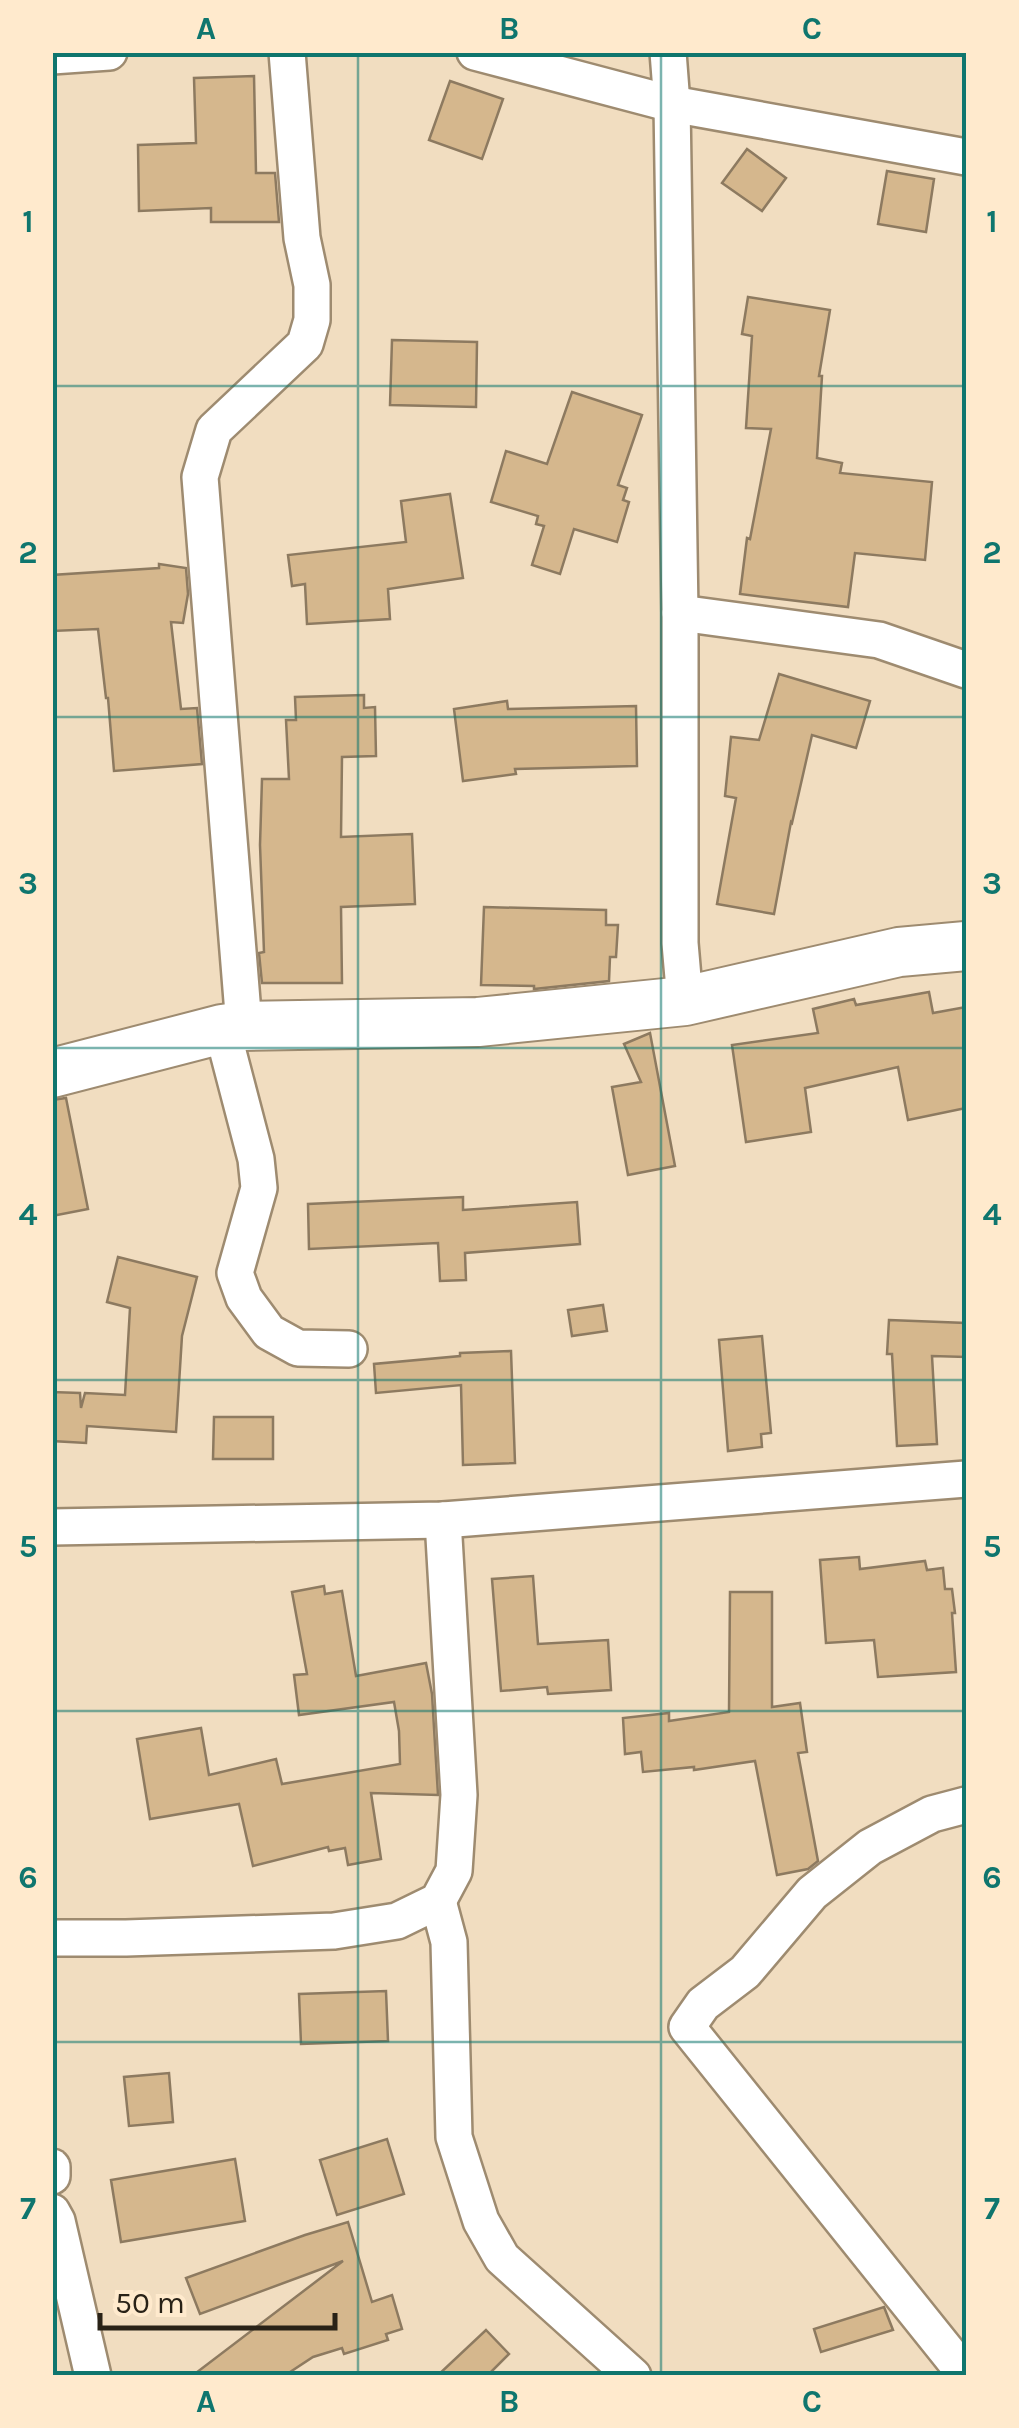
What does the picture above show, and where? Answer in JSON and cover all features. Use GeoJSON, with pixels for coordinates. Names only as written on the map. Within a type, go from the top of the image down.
{"type":"FeatureCollection","features":[{"type":"Feature","properties":{"kind":"street"},"geometry":{"type":"LineString","coordinates":[[52,56],[109,52]]}},
{"type":"Feature","properties":{"kind":"street"},"geometry":{"type":"LineString","coordinates":[[287,52],[302,238],[312,285],[312,320],[305,344],[214,430],[200,476],[233,1027],[260,1188],[236,1273],[244,1298],[269,1332],[298,1348],[350,1350]]}},
{"type":"Feature","properties":{"kind":"street"},"geometry":{"type":"LineString","coordinates":[[475,52],[672,104],[966,157]]}},
{"type":"Feature","properties":{"kind":"street"},"geometry":{"type":"LineString","coordinates":[[668,52],[680,613],[680,942],[685,1001]]}},
{"type":"Feature","properties":{"kind":"street"},"geometry":{"type":"LineString","coordinates":[[680,613],[879,640],[966,670]]}},
{"type":"Feature","properties":{"kind":"street"},"geometry":{"type":"LineString","coordinates":[[52,1073],[233,1027],[478,1022],[685,1001],[899,952],[966,946]]}},
{"type":"Feature","properties":{"kind":"street"},"geometry":{"type":"LineString","coordinates":[[52,1527],[443,1520],[966,1480]]}},
{"type":"Feature","properties":{"kind":"street"},"geometry":{"type":"LineString","coordinates":[[52,1938],[334,1930],[397,1922],[438,1901],[454,1871],[460,1795],[443,1520]]}},
{"type":"Feature","properties":{"kind":"street"},"geometry":{"type":"LineString","coordinates":[[966,1805],[932,1814],[870,1847],[812,1893],[745,1972],[703,2004],[688,2027],[966,2375]]}},
{"type":"Feature","properties":{"kind":"street"},"geometry":{"type":"LineString","coordinates":[[438,1901],[450,1942],[454,2137],[481,2221],[502,2258],[633,2376]]}},
{"type":"Feature","properties":{"kind":"street"},"geometry":{"type":"LineString","coordinates":[[397,1922],[450,1942]]}},
{"type":"Feature","properties":{"kind":"street"},"geometry":{"type":"LineString","coordinates":[[52,2166],[52,2176]]}},
{"type":"Feature","properties":{"kind":"street"},"geometry":{"type":"LineString","coordinates":[[52,2212],[58,2221],[93,2376]]}},
{"type":"Feature","properties":{"kind":"building"},"geometry":{"type":"Polygon","coordinates":[[[254,76],[256,173],[275,173],[279,222],[211,222],[211,208],[139,211],[138,145],[196,143],[194,78],[254,76]]]}},
{"type":"Feature","properties":{"kind":"building"},"geometry":{"type":"Polygon","coordinates":[[[450,81],[503,99],[482,159],[429,140],[450,81]]]}},
{"type":"Feature","properties":{"kind":"building"},"geometry":{"type":"Polygon","coordinates":[[[747,149],[786,178],[762,211],[722,183],[747,149]]]}},
{"type":"Feature","properties":{"kind":"building"},"geometry":{"type":"Polygon","coordinates":[[[887,171],[934,179],[926,232],[878,224],[887,171]]]}},
{"type":"Feature","properties":{"kind":"building"},"geometry":{"type":"Polygon","coordinates":[[[748,297],[830,310],[819,376],[817,458],[842,463],[840,473],[932,482],[925,560],[855,553],[848,607],[740,594],[747,538],[750,539],[771,429],[746,428],[752,336],[742,334],[748,297]]]}},
{"type":"Feature","properties":{"kind":"building"},"geometry":{"type":"Polygon","coordinates":[[[392,340],[477,342],[476,407],[390,405],[392,340]]]}},
{"type":"Feature","properties":{"kind":"building"},"geometry":{"type":"Polygon","coordinates":[[[572,392],[642,415],[618,485],[627,488],[623,500],[629,502],[617,542],[574,529],[560,574],[532,565],[544,526],[536,524],[538,516],[491,502],[506,451],[547,464],[572,392]]]}},
{"type":"Feature","properties":{"kind":"building"},"geometry":{"type":"Polygon","coordinates":[[[450,494],[463,578],[388,589],[390,619],[307,624],[305,584],[292,586],[288,555],[406,542],[401,501],[450,494]]]}},
{"type":"Feature","properties":{"kind":"building"},"geometry":{"type":"Polygon","coordinates":[[[159,564],[186,568],[188,594],[183,623],[171,622],[181,709],[197,708],[202,764],[114,771],[98,629],[52,631],[52,575],[159,568],[159,564]]]}},
{"type":"Feature","properties":{"kind":"building"},"geometry":{"type":"Polygon","coordinates":[[[779,674],[870,701],[856,748],[812,735],[774,914],[717,904],[736,798],[725,796],[731,737],[759,740],[779,674]]]}},
{"type":"Feature","properties":{"kind":"building"},"geometry":{"type":"Polygon","coordinates":[[[364,695],[364,708],[375,707],[376,756],[342,757],[341,837],[412,834],[415,904],[341,907],[342,983],[262,983],[262,779],[289,779],[286,720],[296,720],[295,697],[364,695]]]}},
{"type":"Feature","properties":{"kind":"building"},"geometry":{"type":"Polygon","coordinates":[[[507,701],[508,709],[636,706],[637,766],[515,769],[516,774],[463,781],[454,709],[507,701]]]}},
{"type":"Feature","properties":{"kind":"building"},"geometry":{"type":"Polygon","coordinates":[[[484,907],[606,910],[606,925],[618,925],[616,957],[610,957],[609,981],[534,989],[481,985],[484,907]]]}},
{"type":"Feature","properties":{"kind":"building"},"geometry":{"type":"Polygon","coordinates":[[[929,992],[933,1013],[966,1007],[966,1108],[908,1120],[898,1067],[805,1088],[811,1132],[746,1142],[732,1045],[818,1033],[813,1009],[854,999],[856,1005],[929,992]]]}},
{"type":"Feature","properties":{"kind":"building"},"geometry":{"type":"Polygon","coordinates":[[[650,1033],[675,1166],[628,1175],[612,1087],[641,1082],[624,1044],[650,1033]]]}},
{"type":"Feature","properties":{"kind":"building"},"geometry":{"type":"Polygon","coordinates":[[[66,1098],[88,1209],[52,1216],[52,1100],[66,1098]]]}},
{"type":"Feature","properties":{"kind":"building"},"geometry":{"type":"Polygon","coordinates":[[[463,1197],[463,1210],[577,1202],[580,1244],[465,1253],[466,1280],[440,1281],[438,1243],[309,1249],[308,1204],[463,1197]]]}},
{"type":"Feature","properties":{"kind":"building"},"geometry":{"type":"Polygon","coordinates":[[[118,1257],[197,1277],[182,1336],[176,1432],[87,1426],[86,1443],[52,1441],[52,1392],[80,1393],[81,1408],[85,1393],[125,1395],[130,1308],[107,1302],[118,1257]]]}},
{"type":"Feature","properties":{"kind":"building"},"geometry":{"type":"Polygon","coordinates":[[[603,1305],[607,1331],[572,1336],[568,1310],[603,1305]]]}},
{"type":"Feature","properties":{"kind":"building"},"geometry":{"type":"Polygon","coordinates":[[[889,1320],[966,1323],[966,1357],[932,1356],[937,1444],[897,1446],[892,1354],[887,1354],[889,1320]]]}},
{"type":"Feature","properties":{"kind":"building"},"geometry":{"type":"Polygon","coordinates":[[[762,1336],[771,1433],[761,1434],[762,1447],[728,1451],[719,1340],[762,1336]]]}},
{"type":"Feature","properties":{"kind":"building"},"geometry":{"type":"Polygon","coordinates":[[[511,1351],[515,1463],[463,1465],[461,1385],[376,1393],[374,1364],[511,1351]]]}},
{"type":"Feature","properties":{"kind":"building"},"geometry":{"type":"Polygon","coordinates":[[[214,1417],[273,1417],[273,1459],[213,1459],[214,1417]]]}},
{"type":"Feature","properties":{"kind":"building"},"geometry":{"type":"Polygon","coordinates":[[[859,1557],[860,1569],[925,1561],[927,1570],[943,1568],[945,1589],[952,1589],[955,1613],[956,1672],[878,1677],[874,1640],[826,1643],[820,1560],[859,1557]]]}},
{"type":"Feature","properties":{"kind":"building"},"geometry":{"type":"Polygon","coordinates":[[[533,1576],[538,1644],[608,1640],[611,1690],[548,1694],[547,1687],[501,1691],[492,1579],[533,1576]]]}},
{"type":"Feature","properties":{"kind":"building"},"geometry":{"type":"Polygon","coordinates":[[[324,1586],[325,1594],[342,1591],[356,1676],[426,1663],[432,1694],[438,1795],[371,1793],[381,1859],[348,1865],[345,1848],[329,1851],[328,1847],[253,1866],[239,1804],[150,1819],[137,1739],[201,1728],[209,1775],[276,1759],[282,1784],[400,1764],[394,1702],[299,1715],[294,1675],[307,1674],[292,1592],[324,1586]]]}},
{"type":"Feature","properties":{"kind":"building"},"geometry":{"type":"Polygon","coordinates":[[[730,1592],[772,1592],[772,1707],[800,1703],[807,1752],[798,1753],[818,1861],[808,1869],[777,1875],[755,1761],[643,1772],[641,1752],[625,1754],[623,1718],[669,1713],[669,1721],[729,1712],[730,1592]]]}},
{"type":"Feature","properties":{"kind":"building"},"geometry":{"type":"Polygon","coordinates":[[[386,1991],[388,2041],[301,2044],[299,1994],[386,1991]]]}},
{"type":"Feature","properties":{"kind":"building"},"geometry":{"type":"Polygon","coordinates":[[[169,2073],[173,2122],[129,2126],[124,2077],[169,2073]]]}},
{"type":"Feature","properties":{"kind":"building"},"geometry":{"type":"Polygon","coordinates":[[[387,2139],[404,2194],[337,2215],[320,2160],[387,2139]]]}},
{"type":"Feature","properties":{"kind":"building"},"geometry":{"type":"Polygon","coordinates":[[[235,2159],[245,2221],[121,2242],[111,2180],[235,2159]]]}},
{"type":"Feature","properties":{"kind":"building"},"geometry":{"type":"Polygon","coordinates":[[[348,2222],[372,2302],[392,2295],[402,2329],[386,2334],[388,2340],[344,2354],[342,2348],[313,2357],[284,2376],[192,2376],[343,2261],[200,2314],[186,2278],[348,2222]]]}},
{"type":"Feature","properties":{"kind":"building"},"geometry":{"type":"Polygon","coordinates":[[[884,2307],[893,2330],[821,2352],[814,2329],[884,2307]]]}},
{"type":"Feature","properties":{"kind":"building"},"geometry":{"type":"Polygon","coordinates":[[[486,2330],[509,2354],[487,2376],[437,2376],[486,2330]]]}}]}
